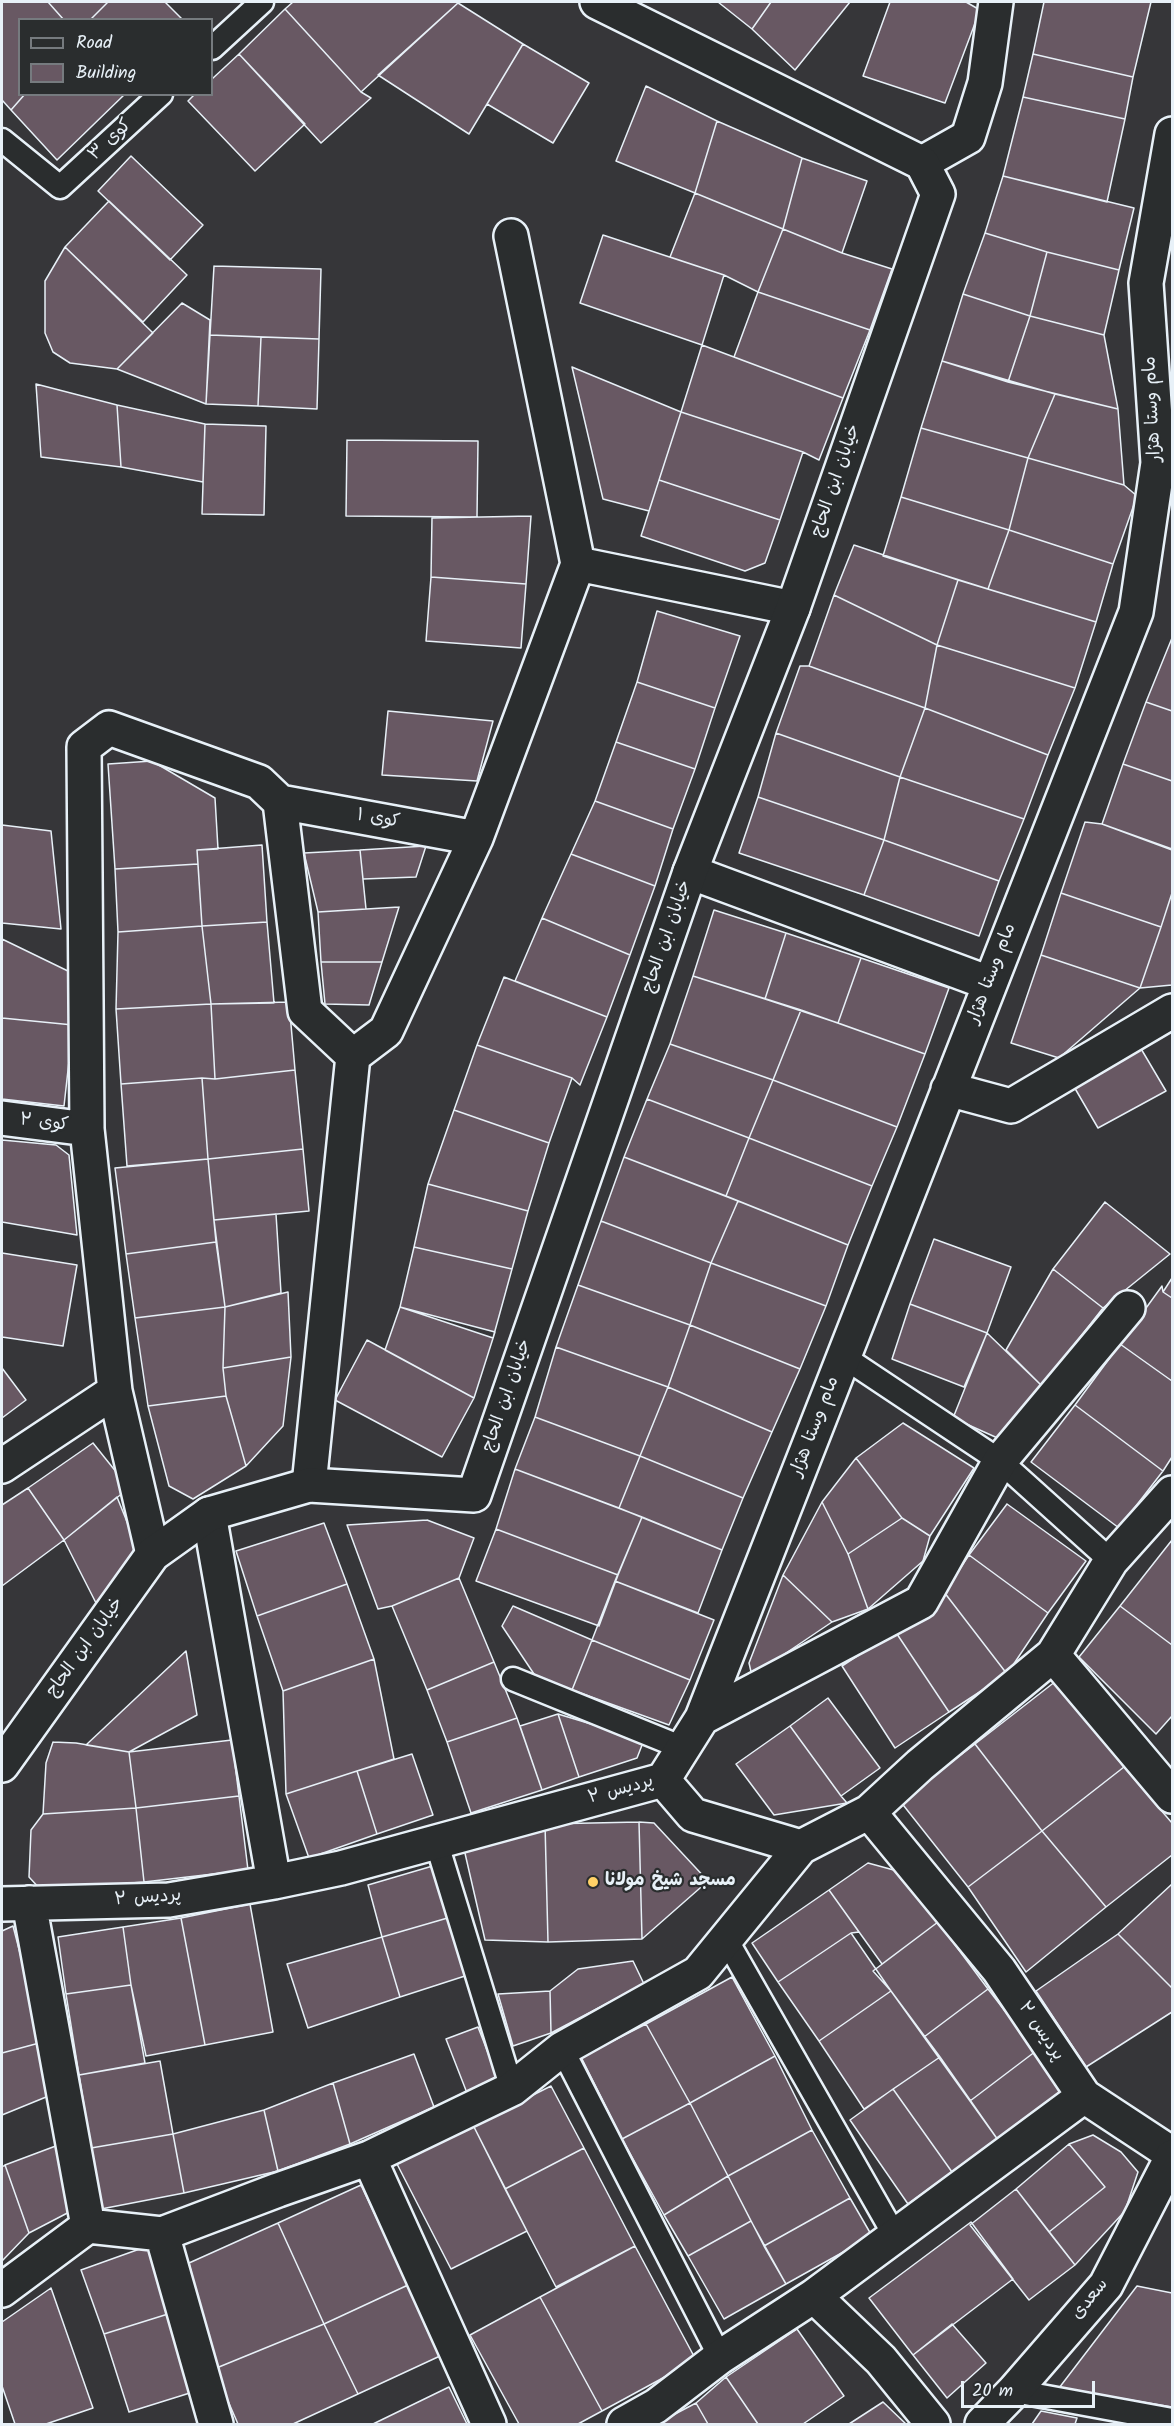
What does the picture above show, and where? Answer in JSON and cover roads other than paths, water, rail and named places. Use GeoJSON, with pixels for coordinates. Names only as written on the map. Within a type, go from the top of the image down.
{"type":"FeatureCollection","features":[{"type":"Feature","properties":{"kind":"street"},"geometry":{"type":"LineString","coordinates":[[597,2],[922,163],[968,137],[985,83],[996,2]]}},
{"type":"Feature","properties":{"kind":"street","name":"مام وستا هژار"},"geometry":{"type":"LineString","coordinates":[[663,1780],[702,1718],[1136,612],[1158,463],[1146,282],[1173,134]]}},
{"type":"Feature","properties":{"kind":"street","name":"خیابان ابن الحاج"},"geometry":{"type":"LineString","coordinates":[[2,1765],[153,1554],[209,1514],[309,1485],[474,1495],[690,872],[793,608],[938,194],[922,163]]}},
{"type":"Feature","properties":{"kind":"street"},"geometry":{"type":"LineString","coordinates":[[309,1485],[353,1056],[386,1031],[476,838],[578,564],[511,236]]}},
{"type":"Feature","properties":{"kind":"street"},"geometry":{"type":"LineString","coordinates":[[578,564],[793,608]]}},
{"type":"Feature","properties":{"kind":"street"},"geometry":{"type":"LineString","coordinates":[[153,1554],[115,1391],[87,1129],[84,747],[109,728],[259,782],[280,802],[305,1011],[353,1056]]}},
{"type":"Feature","properties":{"kind":"street","name":"کوی ۱"},"geometry":{"type":"LineString","coordinates":[[280,802],[476,838]]}},
{"type":"Feature","properties":{"kind":"street"},"geometry":{"type":"LineString","coordinates":[[690,872],[989,983]]}},
{"type":"Feature","properties":{"kind":"street"},"geometry":{"type":"LineString","coordinates":[[948,1089],[1011,1106],[1173,1011]]}},
{"type":"Feature","properties":{"kind":"street","name":"کوی ۲"},"geometry":{"type":"LineString","coordinates":[[2,1118],[87,1129]]}},
{"type":"Feature","properties":{"kind":"street"},"geometry":{"type":"LineString","coordinates":[[702,1718],[921,1602],[1000,1461],[1128,1308]]}},
{"type":"Feature","properties":{"kind":"street"},"geometry":{"type":"LineString","coordinates":[[2,1466],[115,1391]]}},
{"type":"Feature","properties":{"kind":"street"},"geometry":{"type":"LineString","coordinates":[[2,2290],[88,2226],[162,2234],[369,2158],[512,2089],[562,2049],[699,1973],[801,1847],[869,1812],[920,1765],[1053,1655],[1112,1561],[1173,1493]]}},
{"type":"Feature","properties":{"kind":"street"},"geometry":{"type":"LineString","coordinates":[[209,1514],[274,1882]]}},
{"type":"Feature","properties":{"kind":"street"},"geometry":{"type":"LineString","coordinates":[[1053,1655],[1173,1796]]}},
{"type":"Feature","properties":{"kind":"street","name":"پردیس ۲"},"geometry":{"type":"LineString","coordinates":[[15,1904],[169,1900],[274,1882],[341,1868],[435,1840],[663,1780],[693,1815],[801,1847]]}},
{"type":"Feature","properties":{"kind":"street","name":"پردیس ۲"},"geometry":{"type":"LineString","coordinates":[[869,1812],[999,1970],[1084,2096],[1173,2155]]}},
{"type":"Feature","properties":{"kind":"street"},"geometry":{"type":"LineString","coordinates":[[15,1904],[88,2226]]}},
{"type":"Feature","properties":{"kind":"street"},"geometry":{"type":"LineString","coordinates":[[624,2424],[656,2406],[720,2357],[814,2296],[1084,2096]]}},
{"type":"Feature","properties":{"kind":"street","name":"سعدی"},"geometry":{"type":"LineString","coordinates":[[982,2424],[1014,2391],[1106,2285],[1173,2155]]}},
{"type":"Feature","properties":{"kind":"street"},"geometry":{"type":"LineString","coordinates":[[369,2158],[489,2424]]}},
{"type":"Feature","properties":{"kind":"street"},"geometry":{"type":"LineString","coordinates":[[162,2234],[216,2424]]}},
{"type":"Feature","properties":{"kind":"street"},"geometry":{"type":"LineString","coordinates":[[814,2296],[881,2360],[933,2424]]}},
{"type":"Feature","properties":{"kind":"lane"},"geometry":{"type":"LineString","coordinates":[[213,47],[262,2]]}},
{"type":"Feature","properties":{"kind":"lane","name":"کوی ۳"},"geometry":{"type":"LineString","coordinates":[[2,140],[60,188],[159,96]]}},
{"type":"Feature","properties":{"kind":"lane"},"geometry":{"type":"LineString","coordinates":[[844,1357],[1000,1461],[1112,1561]]}},
{"type":"Feature","properties":{"kind":"lane"},"geometry":{"type":"LineString","coordinates":[[513,1679],[683,1748]]}},
{"type":"Feature","properties":{"kind":"lane"},"geometry":{"type":"LineString","coordinates":[[435,1840],[512,2089]]}},
{"type":"Feature","properties":{"kind":"lane"},"geometry":{"type":"LineString","coordinates":[[726,1939],[895,2236]]}},
{"type":"Feature","properties":{"kind":"lane"},"geometry":{"type":"LineString","coordinates":[[562,2049],[720,2357]]}},
{"type":"Feature","properties":{"kind":"lane"},"geometry":{"type":"LineString","coordinates":[[1014,2391],[1173,2420]]}},
{"type":"Feature","properties":{"kind":"place","name":"مسجد شیخ مولانا"},"geometry":{"type":"Point","coordinates":[593,1882]}}]}
